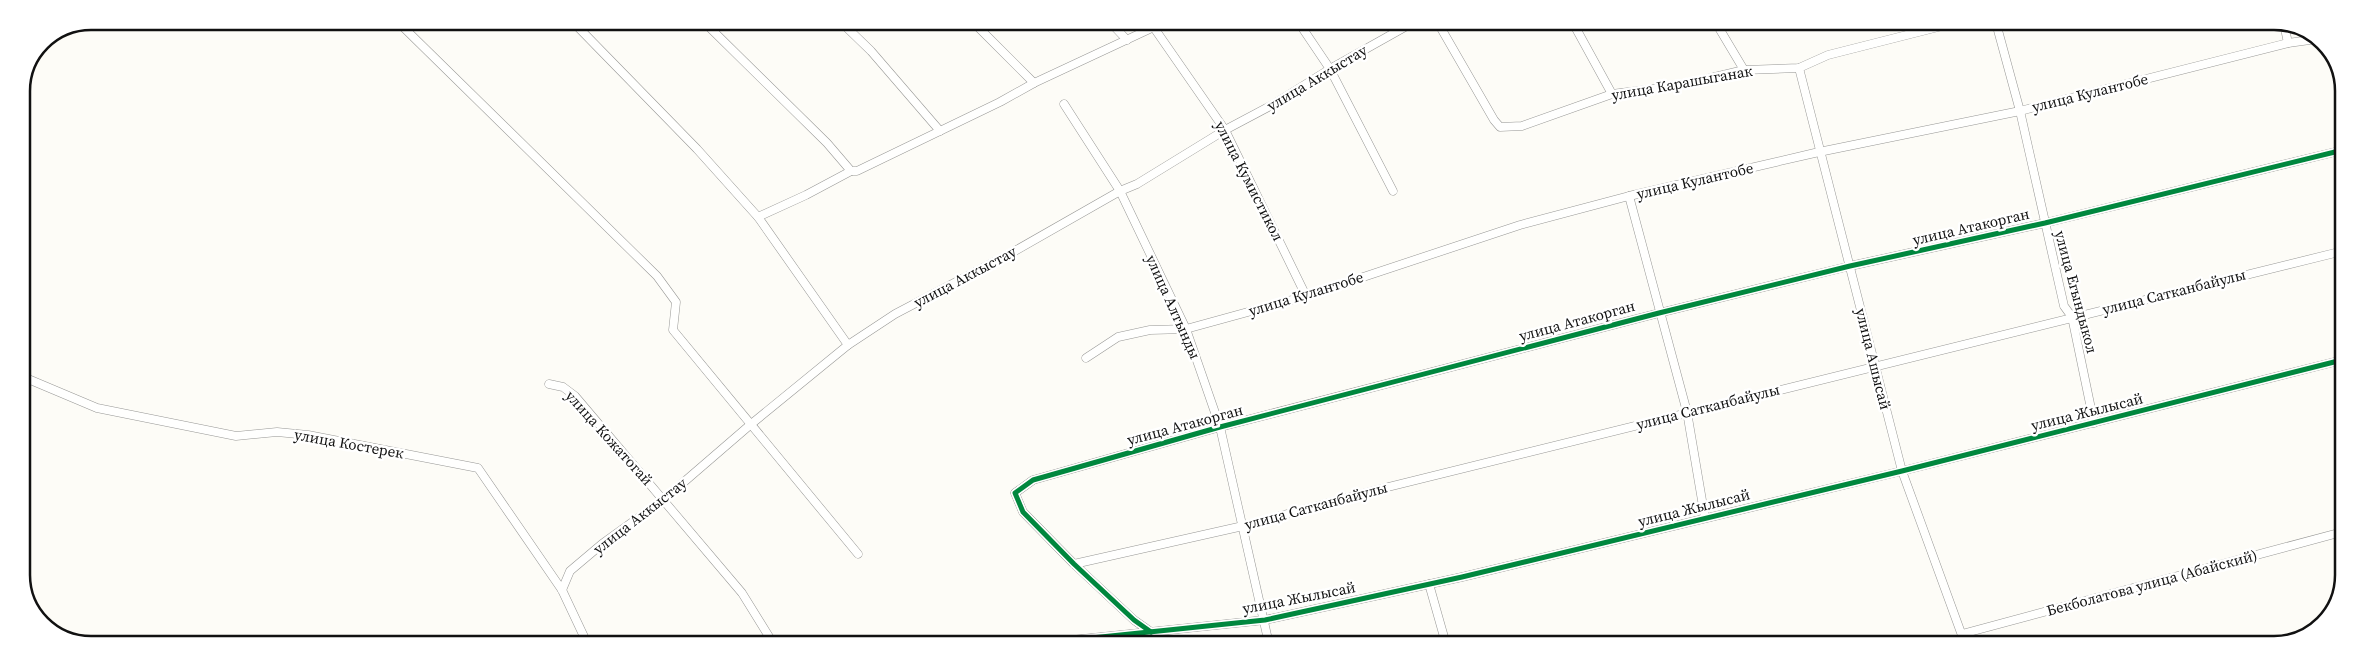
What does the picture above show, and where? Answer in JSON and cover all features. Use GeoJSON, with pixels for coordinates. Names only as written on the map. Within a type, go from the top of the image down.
{"type":"FeatureCollection","features":[{"type":"Feature","properties":{"kind":"street"},"geometry":{"type":"LineString","coordinates":[[406,30],[657,276],[676,302],[673,330],[858,554]]}},
{"type":"Feature","properties":{"kind":"street"},"geometry":{"type":"LineString","coordinates":[[581,30],[697,149],[758,216],[848,345]]}},
{"type":"Feature","properties":{"kind":"street"},"geometry":{"type":"LineString","coordinates":[[712,30],[827,143],[851,171]]}},
{"type":"Feature","properties":{"kind":"street"},"geometry":{"type":"LineString","coordinates":[[849,30],[871,51],[940,131]]}},
{"type":"Feature","properties":{"kind":"street"},"geometry":{"type":"LineString","coordinates":[[982,30],[1034,83]]}},
{"type":"Feature","properties":{"kind":"street"},"geometry":{"type":"LineString","coordinates":[[1118,30],[1127,40]]}},
{"type":"Feature","properties":{"kind":"street"},"geometry":{"type":"LineString","coordinates":[[758,216],[940,131],[1034,83],[1127,40],[1144,30]]}},
{"type":"Feature","properties":{"kind":"street","name":"улица Кумистикол"},"geometry":{"type":"LineString","coordinates":[[1155,30],[1225,130],[1306,296]]}},
{"type":"Feature","properties":{"kind":"street"},"geometry":{"type":"LineString","coordinates":[[1304,30],[1330,69],[1393,191]]}},
{"type":"Feature","properties":{"kind":"street","name":"улица Аккыстау"},"geometry":{"type":"LineString","coordinates":[[562,590],[570,571],[602,544],[663,500],[750,424],[848,345],[895,314],[1013,252],[1120,191],[1137,184],[1225,130],[1274,104],[1330,69],[1400,30]]}},
{"type":"Feature","properties":{"kind":"street","name":"улица Карашыганак"},"geometry":{"type":"LineString","coordinates":[[1442,30],[1500,127],[1522,126],[1612,94],[1677,86],[1744,70],[1799,68],[1828,55],[1926,30]]}},
{"type":"Feature","properties":{"kind":"street"},"geometry":{"type":"LineString","coordinates":[[1577,30],[1612,94]]}},
{"type":"Feature","properties":{"kind":"street"},"geometry":{"type":"LineString","coordinates":[[1720,30],[1744,70]]}},
{"type":"Feature","properties":{"kind":"street","name":"улица Егындыкол"},"geometry":{"type":"LineString","coordinates":[[1998,30],[2020,111],[2064,306],[2072,317],[2094,423]]}},
{"type":"Feature","properties":{"kind":"street"},"geometry":{"type":"LineString","coordinates":[[2286,31],[2288,43]]}},
{"type":"Feature","properties":{"kind":"street","name":"улица Кулантобе"},"geometry":{"type":"LineString","coordinates":[[1086,358],[1118,338],[1150,330],[1186,329],[1306,296],[1520,225],[1629,196],[1819,152],[2020,111],[2288,43],[2308,40]]}},
{"type":"Feature","properties":{"kind":"street","name":"улица Ашысай"},"geometry":{"type":"LineString","coordinates":[[1799,68],[1902,471],[1962,634]]}},
{"type":"Feature","properties":{"kind":"street","name":"улица Алтынды"},"geometry":{"type":"LineString","coordinates":[[1064,104],[1120,191],[1186,329],[1220,427],[1268,636]]}},
{"type":"Feature","properties":{"kind":"street","name":"улица Атакорган"},"geometry":{"type":"LineString","coordinates":[[1151,632],[1134,620],[1074,564],[1023,512],[1015,493],[1032,480],[1220,427],[1659,313],[1850,266],[2045,223],[2335,152]]}},
{"type":"Feature","properties":{"kind":"street"},"geometry":{"type":"LineString","coordinates":[[1629,196],[1687,412],[1705,518]]}},
{"type":"Feature","properties":{"kind":"street","name":"улица Сатканбайулы"},"geometry":{"type":"LineString","coordinates":[[1074,564],[1243,526],[1376,490],[1687,412],[2335,253]]}},
{"type":"Feature","properties":{"kind":"street","name":"улица Жылысай"},"geometry":{"type":"LineString","coordinates":[[1115,636],[1265,620],[1429,584],[1902,471],[2335,362]]}},
{"type":"Feature","properties":{"kind":"street","name":"улица Костерек"},"geometry":{"type":"LineString","coordinates":[[30,380],[97,408],[236,436],[277,432],[308,435],[478,468],[562,590],[584,636]]}},
{"type":"Feature","properties":{"kind":"street","name":"улица Кожатогай"},"geometry":{"type":"LineString","coordinates":[[549,384],[563,387],[575,396],[742,593],[769,636]]}},
{"type":"Feature","properties":{"kind":"street","name":"Бекболатова улица (Абайский)"},"geometry":{"type":"LineString","coordinates":[[1962,634],[2335,534]]}},
{"type":"Feature","properties":{"kind":"street"},"geometry":{"type":"LineString","coordinates":[[1429,584],[1444,636]]}},
{"type":"Feature","properties":{"kind":"cycle path"},"geometry":{"type":"LineString","coordinates":[[1151,632],[1134,620],[1074,564],[1023,512],[1015,493],[1033,480],[1220,427],[1659,313],[1850,266],[2045,223],[2335,152]]}},
{"type":"Feature","properties":{"kind":"cycle path"},"geometry":{"type":"LineString","coordinates":[[1111,636],[1265,620],[1462,577],[1902,471],[2335,362]]}}]}
